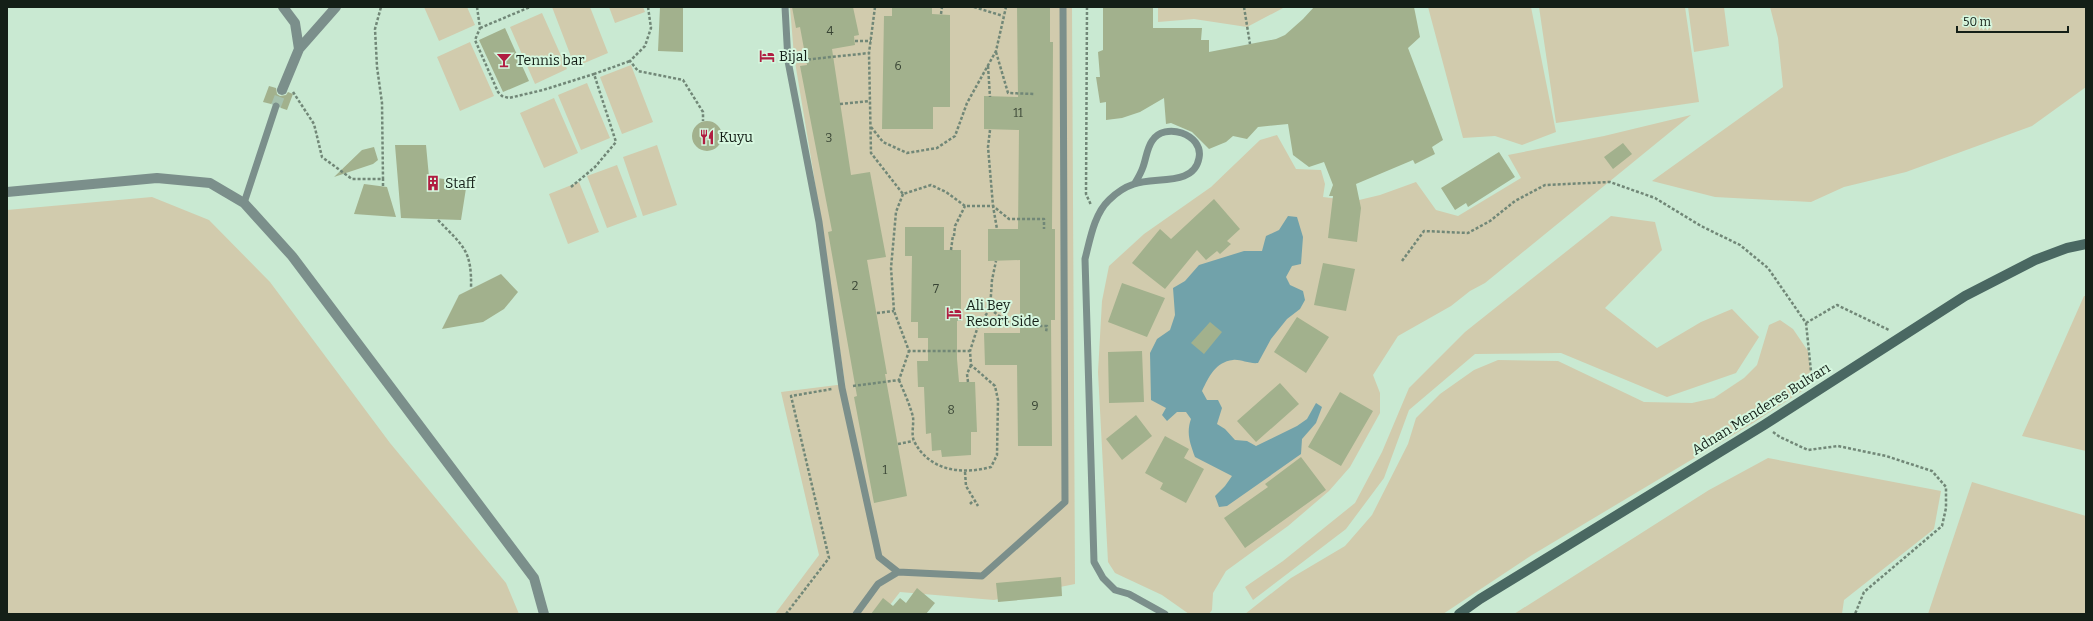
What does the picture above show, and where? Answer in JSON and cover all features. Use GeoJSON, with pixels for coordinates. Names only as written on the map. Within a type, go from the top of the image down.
{"type":"FeatureCollection","features":[{"type":"Feature","properties":{"kind":"main road","name":"Adnan Menderes Bulvarı"},"geometry":{"type":"LineString","coordinates":[[1459,614],[1480,598],[1764,425],[1813,392],[1965,296],[2035,260],[2067,248],[2086,244]]}},
{"type":"Feature","properties":{"kind":"street"},"geometry":{"type":"LineString","coordinates":[[283,7],[295,23],[299,48]]}},
{"type":"Feature","properties":{"kind":"street"},"geometry":{"type":"LineString","coordinates":[[284,86],[299,48],[336,7]]}},
{"type":"Feature","properties":{"kind":"street"},"geometry":{"type":"LineString","coordinates":[[7,192],[157,178],[210,183],[244,203],[292,256],[534,578],[544,614]]}},
{"type":"Feature","properties":{"kind":"lane"},"geometry":{"type":"LineString","coordinates":[[785,7],[788,61],[819,222],[842,388],[879,557],[898,572]]}},
{"type":"Feature","properties":{"kind":"lane"},"geometry":{"type":"LineString","coordinates":[[856,614],[878,584],[898,572],[982,576],[1065,502],[1063,7]]}},
{"type":"Feature","properties":{"kind":"lane"},"geometry":{"type":"LineString","coordinates":[[244,203],[276,106]]}},
{"type":"Feature","properties":{"kind":"lane"},"geometry":{"type":"LineString","coordinates":[[1135,183],[1152,141],[1160,133],[1174,131],[1188,135],[1194,140],[1200,155],[1198,164],[1190,172],[1181,178],[1135,183],[1108,201],[1097,219],[1085,259],[1094,562],[1103,578],[1115,590],[1129,594],[1165,614]]}},
{"type":"Feature","properties":{"kind":"path"},"geometry":{"type":"LineString","coordinates":[[380,7],[375,29],[377,67],[382,103],[383,186]]}},
{"type":"Feature","properties":{"kind":"path"},"geometry":{"type":"LineString","coordinates":[[477,7],[480,28],[475,40],[498,92],[502,96],[509,98],[542,90],[630,61],[645,46],[651,28],[648,7]]}},
{"type":"Feature","properties":{"kind":"path"},"geometry":{"type":"LineString","coordinates":[[480,28],[530,7]]}},
{"type":"Feature","properties":{"kind":"path"},"geometry":{"type":"LineString","coordinates":[[875,7],[869,53],[871,153],[904,194]]}},
{"type":"Feature","properties":{"kind":"path"},"geometry":{"type":"LineString","coordinates":[[941,14],[942,7]]}},
{"type":"Feature","properties":{"kind":"path"},"geometry":{"type":"LineString","coordinates":[[974,7],[1004,16]]}},
{"type":"Feature","properties":{"kind":"path"},"geometry":{"type":"LineString","coordinates":[[871,127],[884,142],[907,153],[937,148],[955,136],[967,104],[996,51],[1006,7]]}},
{"type":"Feature","properties":{"kind":"path"},"geometry":{"type":"LineString","coordinates":[[1087,7],[1086,194],[1097,219]]}},
{"type":"Feature","properties":{"kind":"path"},"geometry":{"type":"LineString","coordinates":[[1244,7],[1250,44]]}},
{"type":"Feature","properties":{"kind":"path"},"geometry":{"type":"LineString","coordinates":[[855,41],[871,41]]}},
{"type":"Feature","properties":{"kind":"path"},"geometry":{"type":"LineString","coordinates":[[996,51],[1008,93],[1035,94]]}},
{"type":"Feature","properties":{"kind":"path"},"geometry":{"type":"LineString","coordinates":[[803,60],[869,53]]}},
{"type":"Feature","properties":{"kind":"path"},"geometry":{"type":"LineString","coordinates":[[630,61],[638,71],[683,80],[703,112],[704,121]]}},
{"type":"Feature","properties":{"kind":"path"},"geometry":{"type":"LineString","coordinates":[[988,66],[990,97]]}},
{"type":"Feature","properties":{"kind":"path"},"geometry":{"type":"LineString","coordinates":[[571,187],[595,167],[616,142],[594,74]]}},
{"type":"Feature","properties":{"kind":"path"},"geometry":{"type":"LineString","coordinates":[[284,86],[314,124],[322,157],[352,179],[383,179]]}},
{"type":"Feature","properties":{"kind":"path"},"geometry":{"type":"LineString","coordinates":[[840,104],[870,101]]}},
{"type":"Feature","properties":{"kind":"path"},"geometry":{"type":"LineString","coordinates":[[990,130],[988,147],[993,206],[997,230]]}},
{"type":"Feature","properties":{"kind":"path"},"geometry":{"type":"LineString","coordinates":[[1402,261],[1424,231],[1468,233],[1490,221],[1514,201],[1545,185],[1610,182],[1655,198],[1701,226],[1740,245],[1768,268],[1806,322],[1813,392]]}},
{"type":"Feature","properties":{"kind":"path"},"geometry":{"type":"LineString","coordinates":[[971,365],[995,386],[998,400],[997,455],[991,467],[977,471],[953,471],[932,463],[913,441],[913,417],[899,380],[909,350],[894,311],[891,268],[896,212],[904,194],[932,185],[946,192],[966,206],[993,206],[1009,219],[1044,219],[1044,229]]}},
{"type":"Feature","properties":{"kind":"path"},"geometry":{"type":"LineString","coordinates":[[951,250],[955,226],[966,206]]}},
{"type":"Feature","properties":{"kind":"path"},"geometry":{"type":"LineString","coordinates":[[438,220],[469,254],[472,270],[471,288]]}},
{"type":"Feature","properties":{"kind":"path"},"geometry":{"type":"LineString","coordinates":[[968,382],[967,374],[971,365],[970,351],[978,326],[990,309],[992,280],[996,260]]}},
{"type":"Feature","properties":{"kind":"path"},"geometry":{"type":"LineString","coordinates":[[1806,322],[1837,305],[1901,336]]}},
{"type":"Feature","properties":{"kind":"path"},"geometry":{"type":"LineString","coordinates":[[990,309],[1013,326],[1047,326],[1046,332]]}},
{"type":"Feature","properties":{"kind":"path"},"geometry":{"type":"LineString","coordinates":[[877,312],[894,311]]}},
{"type":"Feature","properties":{"kind":"path"},"geometry":{"type":"LineString","coordinates":[[909,350],[970,351]]}},
{"type":"Feature","properties":{"kind":"path"},"geometry":{"type":"LineString","coordinates":[[786,614],[829,558],[791,396],[899,380]]}},
{"type":"Feature","properties":{"kind":"path"},"geometry":{"type":"LineString","coordinates":[[1764,425],[1780,437],[1808,450],[1838,446],[1886,456],[1932,471],[1946,487],[1946,508],[1942,526],[1864,592],[1855,614]]}},
{"type":"Feature","properties":{"kind":"path"},"geometry":{"type":"LineString","coordinates":[[898,444],[913,441]]}},
{"type":"Feature","properties":{"kind":"path"},"geometry":{"type":"LineString","coordinates":[[965,472],[966,486],[973,502],[978,506]]}},
{"type":"Feature","properties":{"kind":"shaded area"},"geometry":{"type":"Polygon","coordinates":[[[424,7],[467,7],[475,25],[439,41],[424,7]]]}},
{"type":"Feature","properties":{"kind":"shaded area"},"geometry":{"type":"Polygon","coordinates":[[[552,7],[590,7],[608,53],[575,67],[552,7]]]}},
{"type":"Feature","properties":{"kind":"shaded area"},"geometry":{"type":"Polygon","coordinates":[[[609,7],[643,7],[645,12],[615,23],[609,7]]]}},
{"type":"Feature","properties":{"kind":"shaded area","name":"Ali Bey Resort Side"},"geometry":{"type":"Polygon","coordinates":[[[790,7],[1072,7],[1075,584],[994,600],[900,592],[883,614],[775,614],[819,555],[781,392],[845,384],[813,170],[794,56],[790,7]]]}},
{"type":"Feature","properties":{"kind":"shaded area"},"geometry":{"type":"Polygon","coordinates":[[[1158,7],[1285,7],[1247,27],[1194,19],[1158,22],[1158,7]]]}},
{"type":"Feature","properties":{"kind":"shaded area"},"geometry":{"type":"Polygon","coordinates":[[[1428,7],[1531,7],[1556,132],[1522,145],[1495,136],[1463,138],[1428,7]]]}},
{"type":"Feature","properties":{"kind":"shaded area"},"geometry":{"type":"Polygon","coordinates":[[[1539,7],[1685,7],[1699,102],[1556,123],[1539,7]]]}},
{"type":"Feature","properties":{"kind":"shaded area"},"geometry":{"type":"Polygon","coordinates":[[[1688,7],[1724,7],[1729,46],[1694,52],[1688,7]]]}},
{"type":"Feature","properties":{"kind":"shaded area"},"geometry":{"type":"Polygon","coordinates":[[[1770,7],[2086,7],[2086,87],[2032,126],[1906,172],[1844,187],[1811,202],[1715,197],[1652,181],[1783,87],[1778,38],[1770,7]]]}},
{"type":"Feature","properties":{"kind":"shaded area"},"geometry":{"type":"Polygon","coordinates":[[[542,13],[567,69],[535,84],[510,27],[542,13]]]}},
{"type":"Feature","properties":{"kind":"shaded area"},"geometry":{"type":"Polygon","coordinates":[[[470,42],[494,96],[460,111],[437,57],[470,42]]]}},
{"type":"Feature","properties":{"kind":"shaded area"},"geometry":{"type":"Polygon","coordinates":[[[631,65],[653,122],[622,134],[600,77],[631,65]]]}},
{"type":"Feature","properties":{"kind":"shaded area"},"geometry":{"type":"Polygon","coordinates":[[[587,83],[610,138],[581,150],[558,95],[587,83]]]}},
{"type":"Feature","properties":{"kind":"shaded area"},"geometry":{"type":"Polygon","coordinates":[[[554,98],[578,153],[544,168],[520,113],[554,98]]]}},
{"type":"Feature","properties":{"kind":"shaded area"},"geometry":{"type":"Polygon","coordinates":[[[1691,115],[1485,283],[1470,291],[1451,306],[1398,336],[1373,375],[1380,393],[1380,413],[1350,467],[1329,491],[1288,526],[1226,571],[1213,593],[1212,610],[1209,614],[1189,614],[1162,595],[1115,573],[1108,562],[1098,372],[1102,301],[1109,266],[1144,234],[1211,187],[1260,140],[1277,135],[1296,169],[1321,170],[1325,184],[1323,197],[1355,201],[1380,195],[1416,182],[1436,210],[1458,216],[1521,178],[1508,155],[1604,136],[1691,115]]]}},
{"type":"Feature","properties":{"kind":"shaded area"},"geometry":{"type":"Polygon","coordinates":[[[657,145],[677,205],[643,216],[623,157],[657,145]]]}},
{"type":"Feature","properties":{"kind":"shaded area"},"geometry":{"type":"Polygon","coordinates":[[[617,165],[637,217],[607,228],[587,176],[617,165]]]}},
{"type":"Feature","properties":{"kind":"shaded area"},"geometry":{"type":"Polygon","coordinates":[[[579,182],[599,232],[568,244],[549,194],[579,182]]]}},
{"type":"Feature","properties":{"kind":"shaded area"},"geometry":{"type":"Polygon","coordinates":[[[152,197],[209,220],[270,282],[390,443],[506,583],[519,614],[7,614],[7,210],[152,197]]]}},
{"type":"Feature","properties":{"kind":"shaded area"},"geometry":{"type":"Polygon","coordinates":[[[1611,216],[1655,222],[1662,250],[1605,308],[1657,348],[1701,322],[1732,309],[1759,337],[1736,373],[1667,397],[1561,353],[1475,354],[1409,410],[1384,478],[1346,529],[1253,600],[1245,587],[1283,561],[1355,503],[1382,452],[1409,388],[1465,332],[1611,216]]]}},
{"type":"Feature","properties":{"kind":"shaded area"},"geometry":{"type":"Polygon","coordinates":[[[2084,296],[2086,296],[2086,451],[2022,436],[2084,296]]]}},
{"type":"Feature","properties":{"kind":"shaded area"},"geometry":{"type":"Polygon","coordinates":[[[1780,320],[1793,329],[1808,351],[1811,372],[1805,389],[1753,423],[1532,555],[1443,614],[1245,614],[1291,578],[1345,546],[1372,515],[1408,444],[1416,418],[1440,394],[1474,370],[1498,360],[1558,361],[1644,402],[1692,403],[1714,398],[1744,378],[1757,365],[1769,325],[1780,320]]]}},
{"type":"Feature","properties":{"kind":"shaded area"},"geometry":{"type":"Polygon","coordinates":[[[1768,458],[1941,491],[1934,529],[1844,600],[1842,614],[1514,614],[1709,490],[1768,458]]]}},
{"type":"Feature","properties":{"kind":"shaded area"},"geometry":{"type":"Polygon","coordinates":[[[1972,482],[2086,516],[2086,614],[1928,614],[1972,482]]]}},
{"type":"Feature","properties":{"kind":"water"},"geometry":{"type":"Polygon","coordinates":[[[1288,216],[1297,217],[1303,237],[1301,264],[1292,266],[1286,277],[1290,285],[1303,291],[1305,300],[1300,309],[1287,319],[1271,339],[1258,363],[1236,360],[1227,361],[1213,371],[1202,391],[1207,400],[1218,400],[1222,408],[1217,424],[1225,429],[1235,440],[1247,441],[1256,446],[1297,426],[1307,419],[1316,403],[1322,407],[1316,423],[1302,439],[1301,454],[1227,506],[1219,507],[1215,496],[1232,476],[1195,457],[1190,443],[1189,429],[1191,419],[1186,412],[1177,412],[1167,421],[1162,415],[1166,408],[1151,400],[1150,353],[1157,339],[1170,330],[1175,315],[1173,288],[1185,281],[1199,265],[1244,251],[1262,251],[1266,236],[1279,230],[1288,216]]]}},
{"type":"Feature","properties":{"kind":"building"},"geometry":{"type":"Polygon","coordinates":[[[660,7],[683,7],[683,52],[658,51],[660,7]]]}},
{"type":"Feature","properties":{"kind":"building"},"geometry":{"type":"Polygon","coordinates":[[[792,7],[853,7],[859,35],[854,36],[855,45],[832,49],[851,175],[870,172],[886,257],[867,260],[887,374],[885,374],[907,496],[874,503],[854,397],[857,396],[828,232],[832,231],[800,66],[807,65],[800,27],[796,28],[792,7]]]}},
{"type":"Feature","properties":{"kind":"building"},"geometry":{"type":"Polygon","coordinates":[[[892,7],[932,7],[932,14],[950,15],[950,107],[933,107],[933,129],[882,129],[884,16],[892,16],[892,7]]]}},
{"type":"Feature","properties":{"kind":"building"},"geometry":{"type":"Polygon","coordinates":[[[1017,7],[1050,7],[1050,42],[1053,42],[1052,229],[1055,229],[1055,320],[1051,320],[1052,446],[1018,446],[1017,365],[985,365],[984,333],[1020,333],[1020,260],[988,261],[988,229],[1018,229],[1019,130],[984,129],[984,96],[1018,97],[1017,7]]]}},
{"type":"Feature","properties":{"kind":"building"},"geometry":{"type":"Polygon","coordinates":[[[1103,7],[1153,7],[1153,28],[1202,28],[1201,40],[1209,40],[1209,52],[1276,39],[1285,35],[1314,7],[1414,7],[1420,37],[1408,48],[1443,140],[1432,147],[1435,154],[1415,164],[1413,160],[1356,184],[1361,208],[1357,242],[1328,238],[1333,196],[1329,196],[1333,185],[1324,162],[1309,167],[1293,155],[1288,124],[1258,127],[1247,139],[1233,136],[1226,142],[1209,149],[1192,132],[1171,123],[1166,124],[1164,98],[1140,112],[1122,118],[1106,120],[1106,102],[1100,103],[1096,77],[1100,77],[1098,52],[1103,50],[1103,7]]]}},
{"type":"Feature","properties":{"kind":"building","name":"Tennis bar"},"geometry":{"type":"Polygon","coordinates":[[[505,28],[529,81],[503,92],[479,40],[505,28]]]}},
{"type":"Feature","properties":{"kind":"building"},"geometry":{"type":"Polygon","coordinates":[[[269,86],[276,88],[277,94],[280,96],[286,95],[288,92],[293,94],[287,110],[281,108],[278,101],[271,104],[263,102],[269,86]]]}},
{"type":"Feature","properties":{"kind":"building","name":"Kuyu"},"geometry":{"type":"Polygon","coordinates":[[[707,121],[717,126],[722,136],[717,146],[707,151],[697,146],[692,136],[697,126],[707,121]]]}},
{"type":"Feature","properties":{"kind":"building"},"geometry":{"type":"Polygon","coordinates":[[[1623,143],[1632,154],[1613,169],[1604,157],[1623,143]]]}},
{"type":"Feature","properties":{"kind":"building","name":"Staff"},"geometry":{"type":"Polygon","coordinates":[[[395,145],[426,145],[429,177],[467,182],[461,220],[401,218],[395,145]]]}},
{"type":"Feature","properties":{"kind":"building"},"geometry":{"type":"Polygon","coordinates":[[[374,147],[378,160],[373,164],[334,177],[362,150],[374,147]]]}},
{"type":"Feature","properties":{"kind":"building"},"geometry":{"type":"Polygon","coordinates":[[[1499,152],[1515,177],[1468,207],[1466,203],[1455,210],[1441,188],[1499,152]]]}},
{"type":"Feature","properties":{"kind":"building"},"geometry":{"type":"Polygon","coordinates":[[[364,184],[387,187],[396,217],[354,214],[364,184]]]}},
{"type":"Feature","properties":{"kind":"building"},"geometry":{"type":"Polygon","coordinates":[[[1214,199],[1240,229],[1227,241],[1231,244],[1220,254],[1217,251],[1206,260],[1197,250],[1165,289],[1132,263],[1160,229],[1171,239],[1214,199]]]}},
{"type":"Feature","properties":{"kind":"building"},"geometry":{"type":"Polygon","coordinates":[[[905,227],[944,227],[944,250],[961,250],[961,321],[957,321],[957,359],[959,382],[975,382],[977,432],[971,432],[971,455],[942,457],[941,450],[932,451],[931,433],[926,434],[924,387],[918,387],[917,361],[928,361],[928,338],[918,338],[918,322],[911,322],[912,256],[905,256],[905,227]]]}},
{"type":"Feature","properties":{"kind":"building"},"geometry":{"type":"Polygon","coordinates":[[[1323,263],[1355,269],[1346,311],[1314,305],[1323,263]]]}},
{"type":"Feature","properties":{"kind":"building"},"geometry":{"type":"Polygon","coordinates":[[[501,274],[518,292],[504,309],[483,322],[442,329],[459,295],[501,274]]]}},
{"type":"Feature","properties":{"kind":"building"},"geometry":{"type":"Polygon","coordinates":[[[1122,283],[1165,298],[1147,337],[1108,322],[1122,283]]]}},
{"type":"Feature","properties":{"kind":"building"},"geometry":{"type":"Polygon","coordinates":[[[1297,317],[1329,337],[1306,373],[1274,352],[1297,317]]]}},
{"type":"Feature","properties":{"kind":"building"},"geometry":{"type":"Polygon","coordinates":[[[1210,322],[1222,332],[1204,354],[1191,343],[1210,322]]]}},
{"type":"Feature","properties":{"kind":"building"},"geometry":{"type":"Polygon","coordinates":[[[1142,351],[1144,402],[1109,403],[1108,352],[1142,351]]]}},
{"type":"Feature","properties":{"kind":"building"},"geometry":{"type":"Polygon","coordinates":[[[1280,383],[1299,404],[1256,442],[1237,421],[1280,383]]]}},
{"type":"Feature","properties":{"kind":"building"},"geometry":{"type":"Polygon","coordinates":[[[1340,392],[1373,411],[1341,466],[1308,447],[1340,392]]]}},
{"type":"Feature","properties":{"kind":"building"},"geometry":{"type":"Polygon","coordinates":[[[1136,415],[1152,436],[1122,460],[1106,439],[1136,415]]]}},
{"type":"Feature","properties":{"kind":"building"},"geometry":{"type":"Polygon","coordinates":[[[1165,436],[1189,449],[1184,458],[1204,469],[1186,503],[1160,489],[1163,483],[1145,473],[1165,436]]]}},
{"type":"Feature","properties":{"kind":"building"},"geometry":{"type":"Polygon","coordinates":[[[1301,457],[1326,490],[1245,548],[1224,518],[1268,487],[1265,484],[1301,457]]]}},
{"type":"Feature","properties":{"kind":"building"},"geometry":{"type":"Polygon","coordinates":[[[1061,577],[1062,596],[998,602],[996,583],[1061,577]]]}},
{"type":"Feature","properties":{"kind":"building"},"geometry":{"type":"Polygon","coordinates":[[[917,588],[935,603],[926,614],[871,614],[883,598],[893,606],[900,598],[906,603],[917,588]]]}},
{"type":"Feature","properties":{"kind":"tunnel"},"geometry":{"type":"LineString","coordinates":[[276,106],[282,90]]}},
{"type":"Feature","properties":{"kind":"place","name":"Bijal"},"geometry":{"type":"Point","coordinates":[767,56]}},
{"type":"Feature","properties":{"kind":"place","name":"Tennis bar"},"geometry":{"type":"Point","coordinates":[504,60]}},
{"type":"Feature","properties":{"kind":"place","name":"Kuyu"},"geometry":{"type":"Point","coordinates":[707,137]}},
{"type":"Feature","properties":{"kind":"place","name":"Staff"},"geometry":{"type":"Point","coordinates":[433,183]}},
{"type":"Feature","properties":{"kind":"place","name":"Ali Bey Resort Side"},"geometry":{"type":"Point","coordinates":[954,313]}}]}
